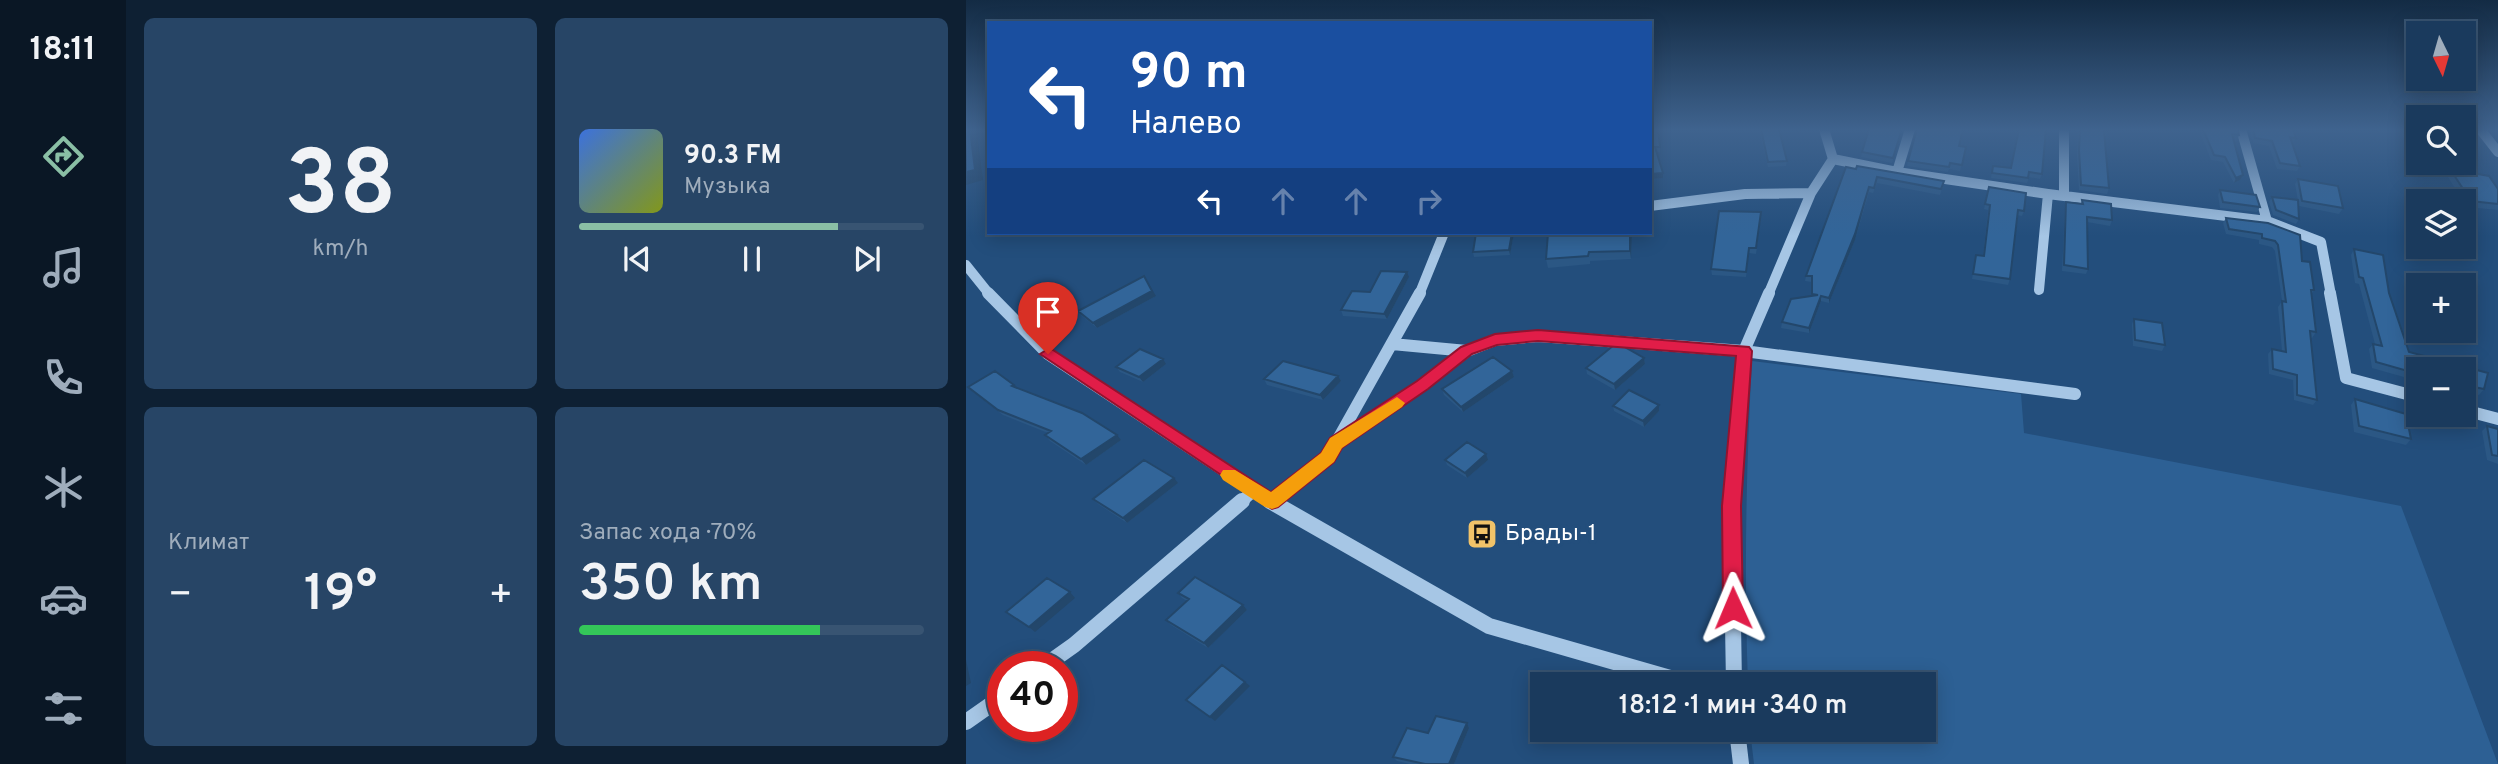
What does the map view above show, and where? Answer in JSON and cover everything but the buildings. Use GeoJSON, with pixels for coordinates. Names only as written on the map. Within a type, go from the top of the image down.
{"type":"FeatureCollection","features":[{"type":"Feature","properties":{"kind":"street"},"geometry":{"type":"LineString","coordinates":[[1734,672],[1731,506],[1744,351],[1811,193],[1829,165]]}},
{"type":"Feature","properties":{"kind":"street"},"geometry":{"type":"LineString","coordinates":[[1861,165],[2048,194],[2267,221],[2321,242],[2346,378],[2406,394]]}},
{"type":"Feature","properties":{"kind":"street"},"geometry":{"type":"LineString","coordinates":[[1897,172],[1899,165]]}},
{"type":"Feature","properties":{"kind":"street"},"geometry":{"type":"LineString","coordinates":[[2064,165],[2064,196]]}},
{"type":"Feature","properties":{"kind":"street"},"geometry":{"type":"LineString","coordinates":[[2251,165],[2267,221]]}},
{"type":"Feature","properties":{"kind":"street"},"geometry":{"type":"LineString","coordinates":[[1652,206],[1745,194],[1811,193]]}},
{"type":"Feature","properties":{"kind":"street"},"geometry":{"type":"LineString","coordinates":[[2039,290],[2048,194]]}},
{"type":"Feature","properties":{"kind":"street"},"geometry":{"type":"LineString","coordinates":[[1272,501],[1328,457],[1415,304],[1443,235]]}},
{"type":"Feature","properties":{"kind":"street"},"geometry":{"type":"LineString","coordinates":[[966,265],[987,292],[1048,354],[1253,491],[1489,626],[1649,672]]}},
{"type":"Feature","properties":{"kind":"street"},"geometry":{"type":"LineString","coordinates":[[1336,443],[1423,385],[1467,351],[1495,340],[1538,335],[1744,351],[2075,394]]}},
{"type":"Feature","properties":{"kind":"street"},"geometry":{"type":"LineString","coordinates":[[1392,344],[1467,351]]}},
{"type":"Feature","properties":{"kind":"street"},"geometry":{"type":"LineString","coordinates":[[2476,413],[2498,419]]}},
{"type":"Feature","properties":{"kind":"street"},"geometry":{"type":"LineString","coordinates":[[1066,651],[1253,491]]}},
{"type":"Feature","properties":{"kind":"street"},"geometry":{"type":"LineString","coordinates":[[966,722],[987,707]]}},
{"type":"Feature","properties":{"kind":"street"},"geometry":{"type":"LineString","coordinates":[[1738,742],[1741,764]]}},
{"type":"Feature","properties":{"kind":"shaded area"},"geometry":{"type":"Polygon","coordinates":[[[1752,361],[2021,394],[2024,433],[2401,506],[2498,764],[1754,764],[1751,742],[1936,742],[1936,672],[1748,672],[1748,442],[1752,361]]]}},
{"type":"Feature","properties":{"kind":"slow traffic"},"geometry":{"type":"LineString","coordinates":[[1229,475],[1272,501],[1328,457],[1336,443],[1397,403]]}},
{"type":"Feature","properties":{"kind":"place","name":"Брады-1"},"geometry":{"type":"Point","coordinates":[1482,534]}},
{"type":"Feature","properties":{"kind":"route"},"geometry":{"type":"LineString","coordinates":[[1048,354],[1272,501],[1328,457],[1336,443],[1423,385],[1467,351],[1495,340],[1538,335],[1744,351],[1731,506],[1733,608]]}}]}
